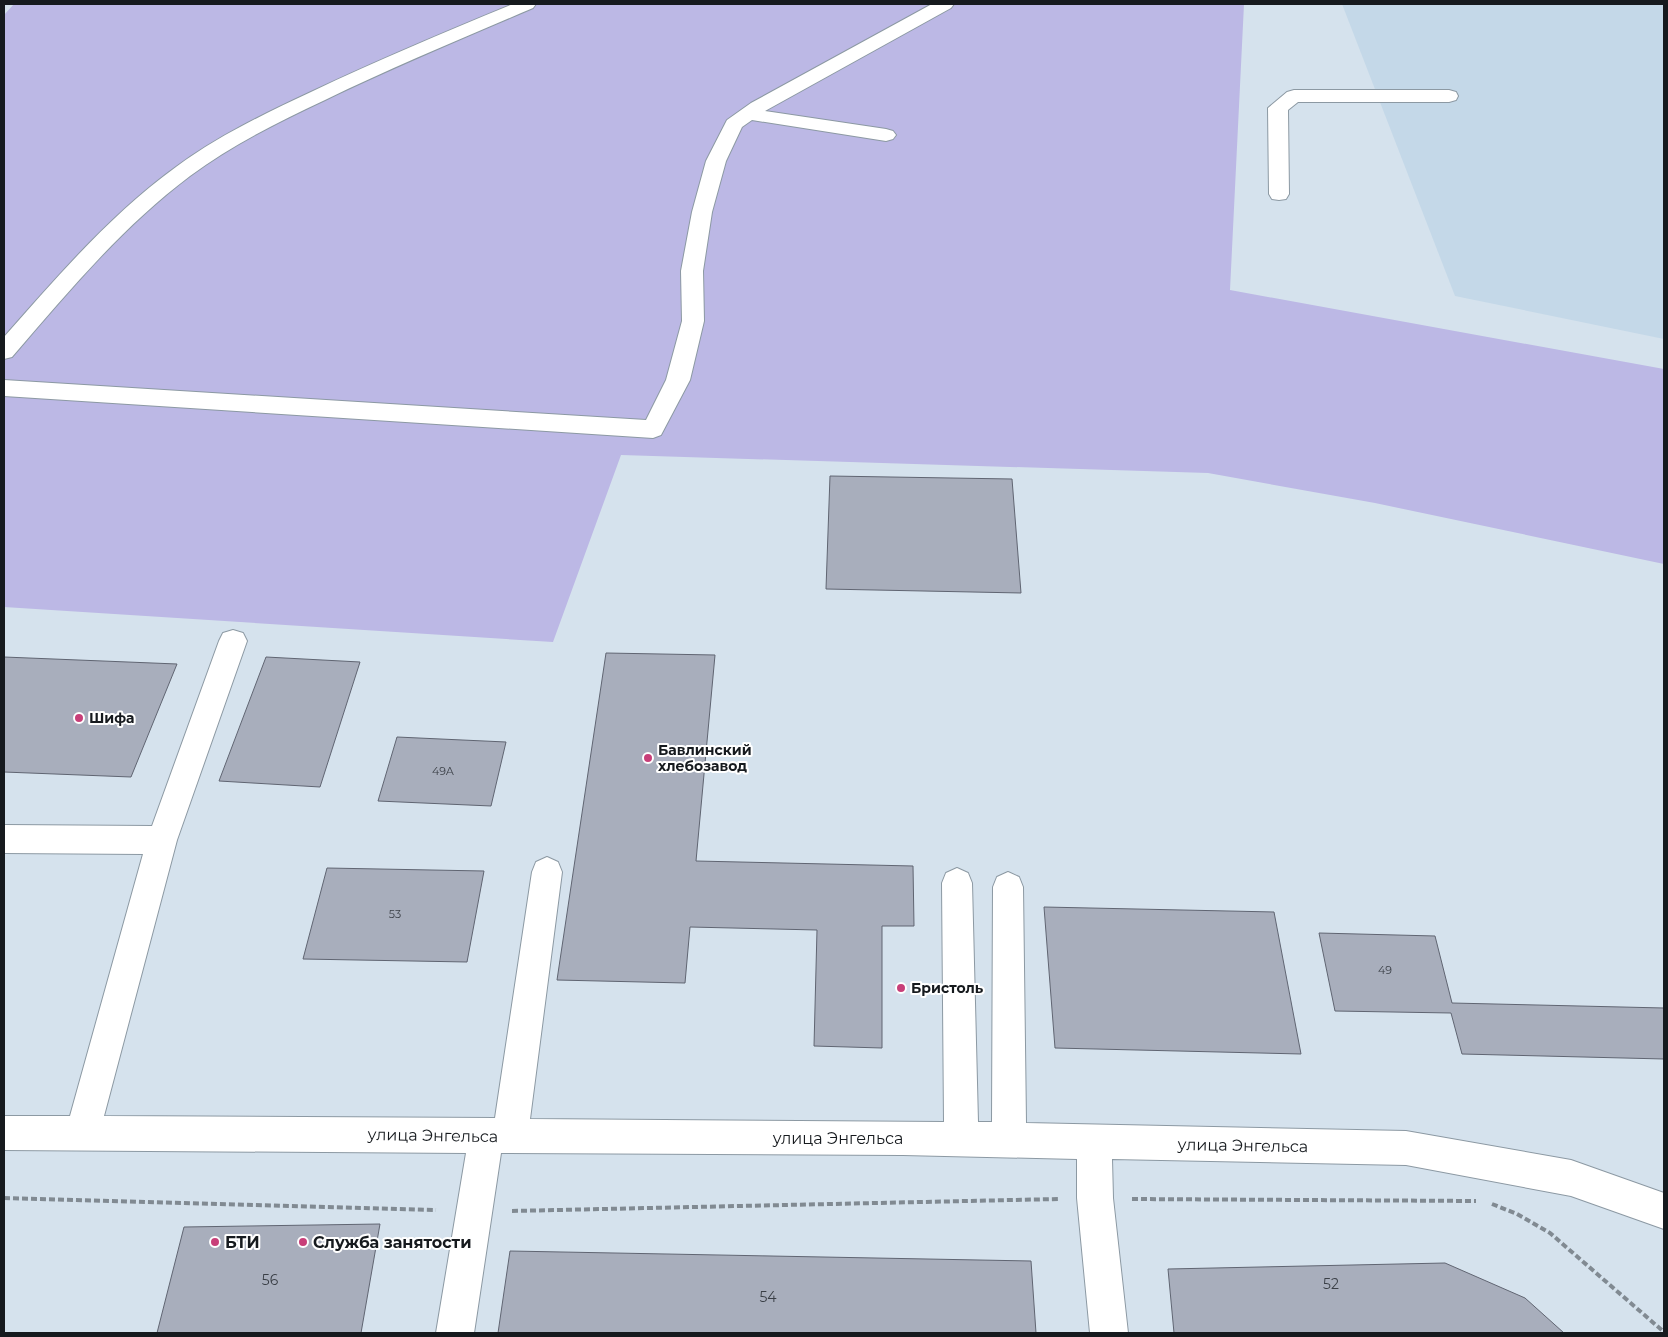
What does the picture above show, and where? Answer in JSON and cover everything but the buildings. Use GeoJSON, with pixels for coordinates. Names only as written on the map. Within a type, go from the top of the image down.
{"type":"FeatureCollection","features":[{"type":"Feature","properties":{"kind":"street"},"geometry":{"type":"LineString","coordinates":[[4,351],[48,300],[121,226],[165,185],[211,151],[284,112],[343,84],[526,4]]}},
{"type":"Feature","properties":{"kind":"street"},"geometry":{"type":"LineString","coordinates":[[4,388],[182,402],[362,411],[653,430],[678,380],[693,321],[692,271],[702,212],[716,160],[734,124],[747,114],[945,4]]}},
{"type":"Feature","properties":{"kind":"street"},"geometry":{"type":"LineString","coordinates":[[1279,194],[1278,108],[1294,96],[1449,96]]}},
{"type":"Feature","properties":{"kind":"street"},"geometry":{"type":"LineString","coordinates":[[747,114],[886,135]]}},
{"type":"Feature","properties":{"kind":"street"},"geometry":{"type":"LineString","coordinates":[[82,1134],[162,840],[233,641]]}},
{"type":"Feature","properties":{"kind":"street"},"geometry":{"type":"LineString","coordinates":[[4,839],[162,840]]}},
{"type":"Feature","properties":{"kind":"street"},"geometry":{"type":"LineString","coordinates":[[455,1333],[474,1212],[498,1137],[548,872]]}},
{"type":"Feature","properties":{"kind":"street"},"geometry":{"type":"LineString","coordinates":[[957,883],[961,1139]]}},
{"type":"Feature","properties":{"kind":"street"},"geometry":{"type":"LineString","coordinates":[[1008,887],[1009,1140]]}},
{"type":"Feature","properties":{"kind":"street","name":"улица Энгельса"},"geometry":{"type":"LineString","coordinates":[[4,1133],[308,1133],[498,1137],[961,1139],[1406,1148],[1571,1178],[1664,1211]]}},
{"type":"Feature","properties":{"kind":"street"},"geometry":{"type":"LineString","coordinates":[[1094,1142],[1095,1198],[1109,1333]]}},
{"type":"Feature","properties":{"kind":"path"},"geometry":{"type":"LineString","coordinates":[[4,1198],[474,1212],[1095,1198],[1456,1200],[1486,1202],[1517,1214],[1550,1233],[1664,1332]]}},
{"type":"Feature","properties":{"kind":"shaded area"},"geometry":{"type":"Polygon","coordinates":[[[14,4],[1244,4],[1230,290],[1664,369],[1664,564],[1375,503],[1208,473],[621,455],[553,642],[4,607],[4,15],[14,4]]]}},
{"type":"Feature","properties":{"kind":"shaded area"},"geometry":{"type":"Polygon","coordinates":[[[1342,4],[1664,4],[1664,339],[1455,296],[1342,4]]]}},
{"type":"Feature","properties":{"kind":"place","name":"Шифа"},"geometry":{"type":"Point","coordinates":[79,718]}},
{"type":"Feature","properties":{"kind":"place","name":"Бавлинский хлебозавод"},"geometry":{"type":"Point","coordinates":[648,758]}},
{"type":"Feature","properties":{"kind":"place","name":"Бристоль"},"geometry":{"type":"Point","coordinates":[901,988]}},
{"type":"Feature","properties":{"kind":"place","name":"БТИ"},"geometry":{"type":"Point","coordinates":[215,1242]}},
{"type":"Feature","properties":{"kind":"place","name":"Служба занятости"},"geometry":{"type":"Point","coordinates":[303,1242]}}]}
